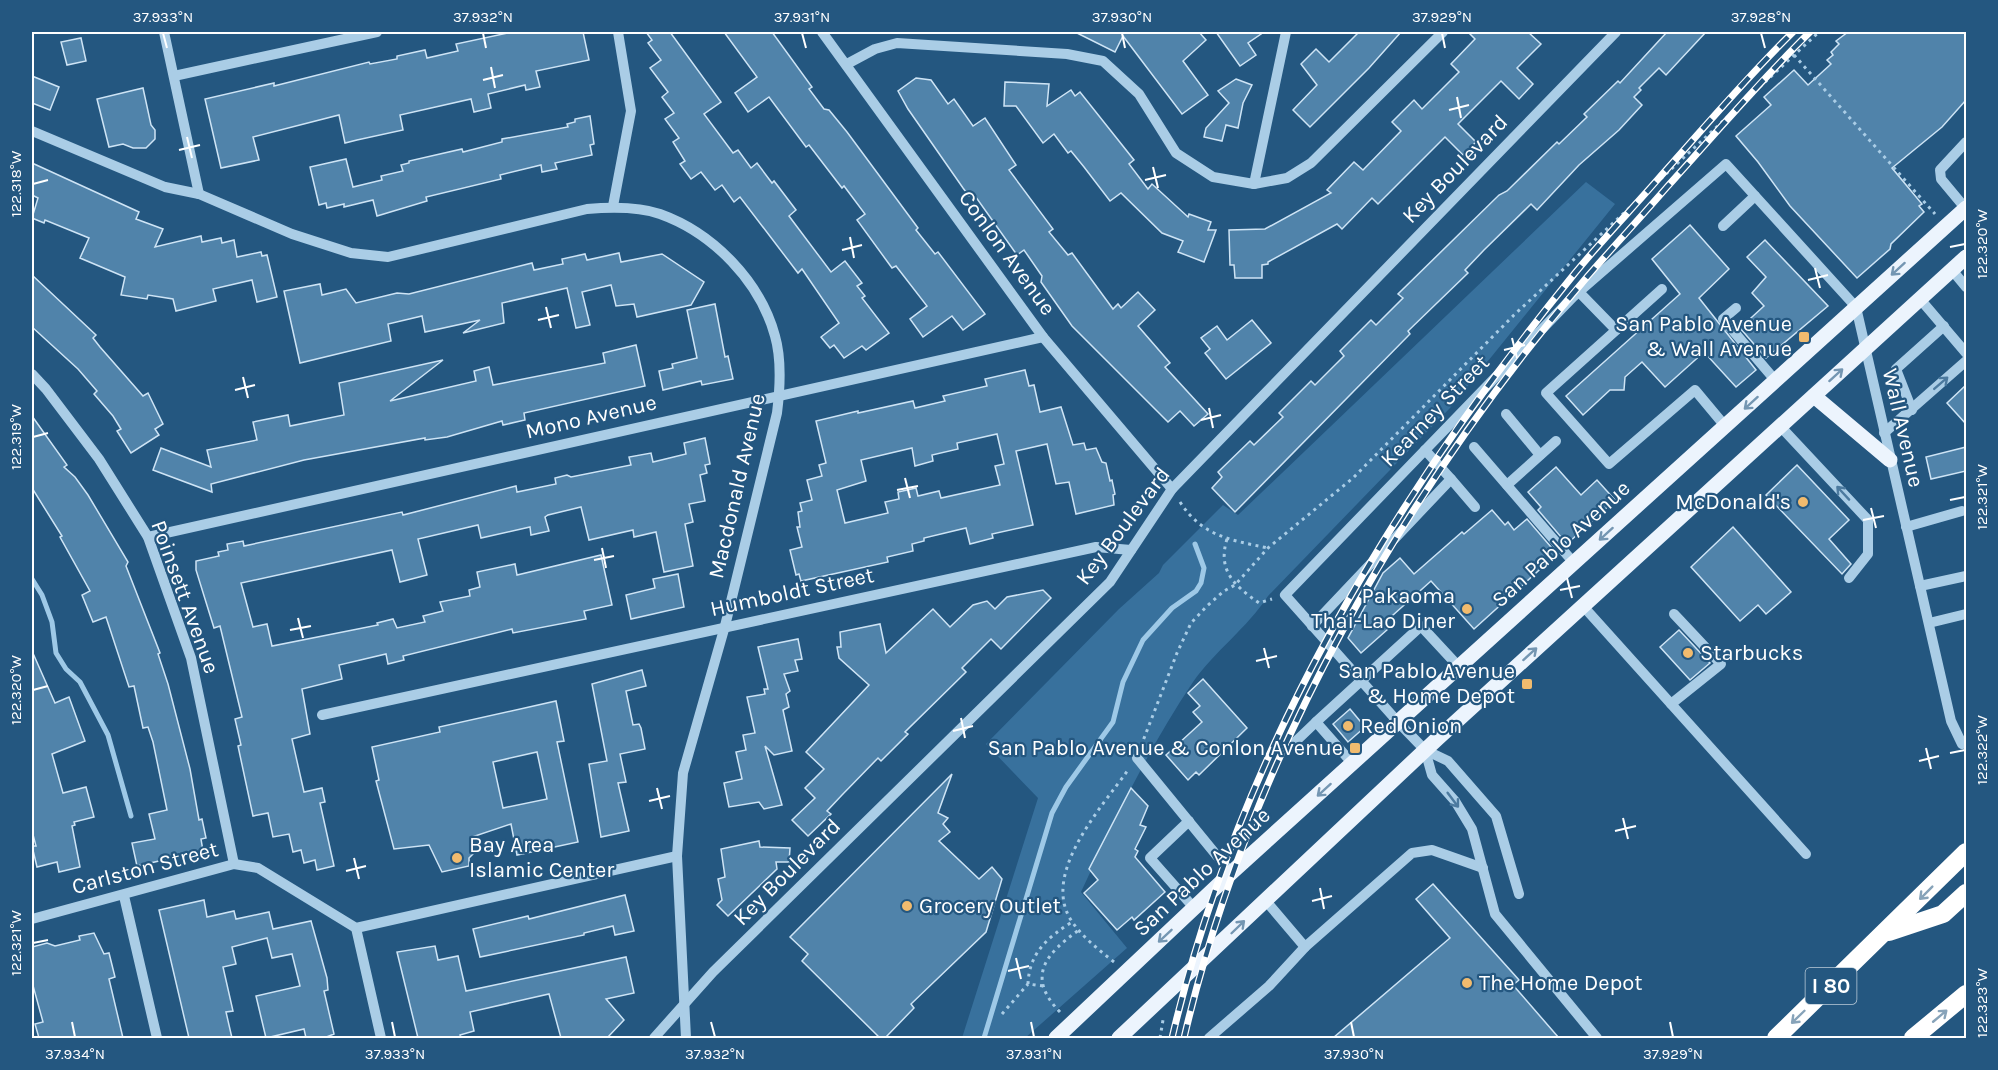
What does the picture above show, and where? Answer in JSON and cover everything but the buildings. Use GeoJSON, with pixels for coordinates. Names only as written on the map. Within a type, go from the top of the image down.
{"type":"FeatureCollection","features":[{"type":"Feature","properties":{"kind":"highway","name":"I 80"},"geometry":{"type":"LineString","coordinates":[[1776,1038],[1886,933],[1966,852]]}},
{"type":"Feature","properties":{"kind":"highway"},"geometry":{"type":"LineString","coordinates":[[1886,933],[1943,914],[1966,893]]}},
{"type":"Feature","properties":{"kind":"highway"},"geometry":{"type":"LineString","coordinates":[[1913,1038],[1966,994]]}},
{"type":"Feature","properties":{"kind":"main road","name":"San Pablo Avenue"},"geometry":{"type":"LineString","coordinates":[[1056,1038],[1231,873],[1966,208]]}},
{"type":"Feature","properties":{"kind":"main road"},"geometry":{"type":"LineString","coordinates":[[1119,1038],[1425,750],[1966,257]]}},
{"type":"Feature","properties":{"kind":"main road"},"geometry":{"type":"LineString","coordinates":[[1814,396],[1890,460]]}},
{"type":"Feature","properties":{"kind":"street"},"geometry":{"type":"LineString","coordinates":[[32,131],[165,188],[199,194],[164,32]]}},
{"type":"Feature","properties":{"kind":"street"},"geometry":{"type":"LineString","coordinates":[[174,76],[377,32]]}},
{"type":"Feature","properties":{"kind":"street"},"geometry":{"type":"LineString","coordinates":[[613,206],[631,111],[618,32]]}},
{"type":"Feature","properties":{"kind":"street","name":"Conlon Avenue"},"geometry":{"type":"LineString","coordinates":[[822,32],[1043,337],[1172,489]]}},
{"type":"Feature","properties":{"kind":"street"},"geometry":{"type":"LineString","coordinates":[[1254,184],[1286,32]]}},
{"type":"Feature","properties":{"kind":"street"},"geometry":{"type":"LineString","coordinates":[[847,64],[876,49],[897,43],[1067,54],[1103,61],[1139,94],[1176,153],[1213,177],[1254,184],[1287,178],[1311,163],[1443,32]]}},
{"type":"Feature","properties":{"kind":"street","name":"Key Boulevard"},"geometry":{"type":"LineString","coordinates":[[654,1038],[685,1003],[1110,582],[1172,489],[1616,32]]}},
{"type":"Feature","properties":{"kind":"street"},"geometry":{"type":"LineString","coordinates":[[1966,142],[1940,170],[1941,179],[1966,208]]}},
{"type":"Feature","properties":{"kind":"street","name":"Wall Avenue"},"geometry":{"type":"LineString","coordinates":[[1726,164],[1856,307],[1952,721],[1962,744]]}},
{"type":"Feature","properties":{"kind":"street","name":"Kearney Street"},"geometry":{"type":"LineString","coordinates":[[1285,596],[1578,292],[1726,164]]}},
{"type":"Feature","properties":{"kind":"street","name":"Macdonald Avenue"},"geometry":{"type":"LineString","coordinates":[[199,194],[292,234],[351,253],[388,257],[587,209],[613,206],[659,214],[709,238],[752,285],[776,336],[779,395],[777,413],[725,626],[683,774],[677,856],[686,1038]]}},
{"type":"Feature","properties":{"kind":"street"},"geometry":{"type":"LineString","coordinates":[[1724,226],[1755,196]]}},
{"type":"Feature","properties":{"kind":"street"},"geometry":{"type":"LineString","coordinates":[[1952,270],[1966,287]]}},
{"type":"Feature","properties":{"kind":"street"},"geometry":{"type":"LineString","coordinates":[[1662,289],[1546,393],[1609,464],[1695,390],[1725,426]]}},
{"type":"Feature","properties":{"kind":"street"},"geometry":{"type":"LineString","coordinates":[[1578,292],[1616,330]]}},
{"type":"Feature","properties":{"kind":"street"},"geometry":{"type":"LineString","coordinates":[[1920,299],[1966,353]]}},
{"type":"Feature","properties":{"kind":"street"},"geometry":{"type":"LineString","coordinates":[[1736,308],[1723,319],[1775,380]]}},
{"type":"Feature","properties":{"kind":"street"},"geometry":{"type":"LineString","coordinates":[[1911,410],[1896,369],[1944,326]]}},
{"type":"Feature","properties":{"kind":"street","name":"Mono Avenue"},"geometry":{"type":"LineString","coordinates":[[148,537],[1043,337]]}},
{"type":"Feature","properties":{"kind":"street"},"geometry":{"type":"LineString","coordinates":[[1884,433],[1966,361]]}},
{"type":"Feature","properties":{"kind":"street","name":"Poinsett Avenue"},"geometry":{"type":"LineString","coordinates":[[32,374],[99,459],[148,537],[191,658],[234,864]]}},
{"type":"Feature","properties":{"kind":"street"},"geometry":{"type":"LineString","coordinates":[[1506,414],[1540,455]]}},
{"type":"Feature","properties":{"kind":"street"},"geometry":{"type":"LineString","coordinates":[[1780,426],[1868,520],[1868,554],[1849,578]]}},
{"type":"Feature","properties":{"kind":"street"},"geometry":{"type":"LineString","coordinates":[[1507,485],[1556,441]]}},
{"type":"Feature","properties":{"kind":"street"},"geometry":{"type":"LineString","coordinates":[[1474,447],[1574,563]]}},
{"type":"Feature","properties":{"kind":"street"},"geometry":{"type":"LineString","coordinates":[[1425,450],[1475,507]]}},
{"type":"Feature","properties":{"kind":"street"},"geometry":{"type":"LineString","coordinates":[[1312,626],[1451,479]]}},
{"type":"Feature","properties":{"kind":"street"},"geometry":{"type":"LineString","coordinates":[[1906,527],[1962,511]]}},
{"type":"Feature","properties":{"kind":"street","name":"Humboldt Street"},"geometry":{"type":"LineString","coordinates":[[322,715],[1096,547],[1131,550]]}},
{"type":"Feature","properties":{"kind":"street"},"geometry":{"type":"LineString","coordinates":[[1920,586],[1966,576]]}},
{"type":"Feature","properties":{"kind":"street"},"geometry":{"type":"LineString","coordinates":[[1285,596],[1398,722],[1425,750],[1448,761],[1496,816],[1519,894]]}},
{"type":"Feature","properties":{"kind":"street"},"geometry":{"type":"LineString","coordinates":[[1583,606],[1806,854]]}},
{"type":"Feature","properties":{"kind":"street"},"geometry":{"type":"LineString","coordinates":[[1671,704],[1721,664],[1674,614]]}},
{"type":"Feature","properties":{"kind":"street"},"geometry":{"type":"LineString","coordinates":[[1929,623],[1966,614]]}},
{"type":"Feature","properties":{"kind":"street"},"geometry":{"type":"LineString","coordinates":[[1294,742],[1421,626],[1459,667]]}},
{"type":"Feature","properties":{"kind":"street"},"geometry":{"type":"LineString","coordinates":[[1316,722],[1353,764]]}},
{"type":"Feature","properties":{"kind":"street"},"geometry":{"type":"LineString","coordinates":[[1425,750],[1432,775],[1455,801],[1472,829],[1495,914],[1597,1038]]}},
{"type":"Feature","properties":{"kind":"street"},"geometry":{"type":"LineString","coordinates":[[1137,758],[1231,873]]}},
{"type":"Feature","properties":{"kind":"street"},"geometry":{"type":"LineString","coordinates":[[1189,821],[1150,858],[1195,909]]}},
{"type":"Feature","properties":{"kind":"street"},"geometry":{"type":"LineString","coordinates":[[1209,1038],[1269,986],[1305,947],[1412,853],[1432,850],[1483,868]]}},
{"type":"Feature","properties":{"kind":"street"},"geometry":{"type":"LineString","coordinates":[[381,1038],[356,928],[677,856]]}},
{"type":"Feature","properties":{"kind":"street","name":"Carlston Street"},"geometry":{"type":"LineString","coordinates":[[32,919],[124,896],[234,864],[258,868],[356,928]]}},
{"type":"Feature","properties":{"kind":"street"},"geometry":{"type":"LineString","coordinates":[[124,896],[157,1038]]}},
{"type":"Feature","properties":{"kind":"street"},"geometry":{"type":"LineString","coordinates":[[1266,901],[1305,947]]}},
{"type":"Feature","properties":{"kind":"path"},"geometry":{"type":"LineString","coordinates":[[1794,56],[1946,226]]}},
{"type":"Feature","properties":{"kind":"path"},"geometry":{"type":"LineString","coordinates":[[1172,489],[1192,521],[1227,539],[1268,548]]}},
{"type":"Feature","properties":{"kind":"path"},"geometry":{"type":"LineString","coordinates":[[1227,539],[1223,551],[1224,564],[1235,585],[1259,603],[1285,596]]}},
{"type":"Feature","properties":{"kind":"path"},"geometry":{"type":"LineString","coordinates":[[1002,1014],[1028,984],[1032,959],[1040,947],[1072,922]]}},
{"type":"Feature","properties":{"kind":"path"},"geometry":{"type":"LineString","coordinates":[[1072,1023],[1046,997],[1043,986],[1044,966],[1051,952],[1079,930]]}},
{"type":"Feature","properties":{"kind":"path"},"geometry":{"type":"LineString","coordinates":[[1028,984],[1043,986]]}},
{"type":"Feature","properties":{"kind":"path"},"geometry":{"type":"LineString","coordinates":[[1160,1038],[1163,1018]]}},
{"type":"Feature","properties":{"kind":"shaded area"},"geometry":{"type":"Polygon","coordinates":[[[1586,182],[1615,204],[1450,408],[1268,596],[1251,619],[1211,660],[1193,682],[1161,733],[1081,892],[1127,948],[1025,1038],[962,1038],[1038,798],[986,744],[1119,609],[1159,573],[1163,565],[1223,505],[1238,515],[1586,182]]]}},
{"type":"Feature","properties":{"kind":"waterway"},"geometry":{"type":"LineString","coordinates":[[984,1038],[1052,813],[1066,787],[1113,722],[1123,682],[1143,640],[1172,608],[1196,591],[1201,583],[1204,568],[1195,544]]}},
{"type":"Feature","properties":{"kind":"waterway"},"geometry":{"type":"LineString","coordinates":[[32,579],[42,595],[52,622],[56,653],[66,669],[80,682],[108,735],[131,816]]}},
{"type":"Feature","properties":{"kind":"railway"},"geometry":{"type":"LineString","coordinates":[[1172,1038],[1201,933],[1238,830],[1281,730],[1330,633],[1385,539],[1444,447],[1575,273],[1758,67],[1793,32]]}},
{"type":"Feature","properties":{"kind":"railway"},"geometry":{"type":"LineString","coordinates":[[1184,1038],[1212,934],[1248,832],[1291,732],[1340,634],[1395,539],[1455,448],[1519,360],[1587,277],[1737,108],[1810,32]]}},
{"type":"Feature","properties":{"kind":"place","name":"San Pablo Avenue & Wall Avenue"},"geometry":{"type":"Point","coordinates":[1804,337]}},
{"type":"Feature","properties":{"kind":"place","name":"McDonald's"},"geometry":{"type":"Point","coordinates":[1803,502]}},
{"type":"Feature","properties":{"kind":"place","name":"Pakaoma Thai-Lao Diner"},"geometry":{"type":"Point","coordinates":[1467,609]}},
{"type":"Feature","properties":{"kind":"place","name":"Starbucks"},"geometry":{"type":"Point","coordinates":[1688,653]}},
{"type":"Feature","properties":{"kind":"place","name":"San Pablo Avenue & Home Depot"},"geometry":{"type":"Point","coordinates":[1527,684]}},
{"type":"Feature","properties":{"kind":"place","name":"Red Onion"},"geometry":{"type":"Point","coordinates":[1348,726]}},
{"type":"Feature","properties":{"kind":"place","name":"San Pablo Avenue & Conlon Avenue"},"geometry":{"type":"Point","coordinates":[1355,748]}},
{"type":"Feature","properties":{"kind":"place","name":"Bay Area Islamic Center"},"geometry":{"type":"Point","coordinates":[457,858]}},
{"type":"Feature","properties":{"kind":"place","name":"Grocery Outlet"},"geometry":{"type":"Point","coordinates":[907,906]}},
{"type":"Feature","properties":{"kind":"place","name":"The Home Depot"},"geometry":{"type":"Point","coordinates":[1467,983]}}]}
